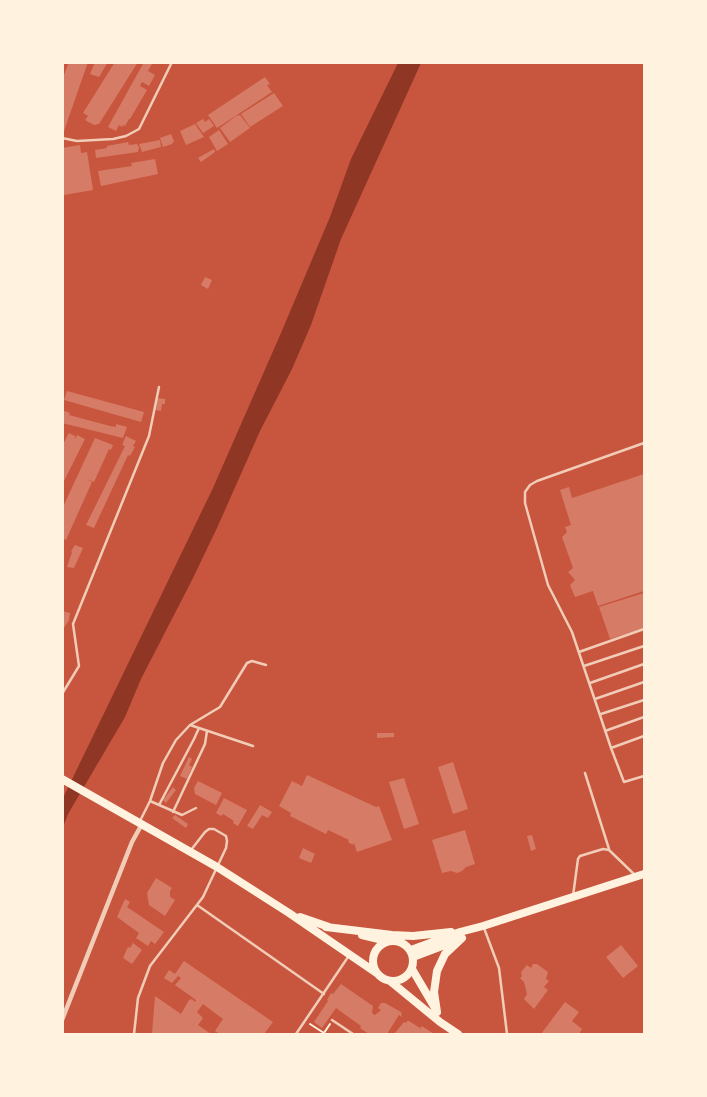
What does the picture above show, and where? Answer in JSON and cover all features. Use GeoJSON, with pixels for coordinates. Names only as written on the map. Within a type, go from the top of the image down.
{"type":"FeatureCollection","features":[{"type":"Feature","properties":{"kind":"main road"},"geometry":{"type":"LineString","coordinates":[[62,779],[190,851],[289,913],[390,981],[440,1022],[458,1034]]}},
{"type":"Feature","properties":{"kind":"main road"},"geometry":{"type":"LineString","coordinates":[[412,954],[483,926],[641,876]]}},
{"type":"Feature","properties":{"kind":"main road"},"geometry":{"type":"LineString","coordinates":[[289,913],[326,926],[387,941],[400,942],[412,954],[412,969],[437,1012]]}},
{"type":"Feature","properties":{"kind":"main road"},"geometry":{"type":"LineString","coordinates":[[326,926],[392,935],[461,935]]}},
{"type":"Feature","properties":{"kind":"main road"},"geometry":{"type":"LineString","coordinates":[[440,1022],[434,987],[437,971],[445,954],[461,935]]}},
{"type":"Feature","properties":{"kind":"main road"},"geometry":{"type":"LineString","coordinates":[[378,974],[374,968],[374,955],[377,949],[387,941]]}},
{"type":"Feature","properties":{"kind":"main road"},"geometry":{"type":"LineString","coordinates":[[390,981],[399,980],[412,969]]}},
{"type":"Feature","properties":{"kind":"street"},"geometry":{"type":"LineString","coordinates":[[62,1020],[141,823]]}},
{"type":"Feature","properties":{"kind":"lane"},"geometry":{"type":"LineString","coordinates":[[62,138],[77,140],[113,139],[126,136],[139,129],[172,62]]}},
{"type":"Feature","properties":{"kind":"lane"},"geometry":{"type":"LineString","coordinates":[[62,694],[78,666],[73,624],[149,436],[159,387]]}},
{"type":"Feature","properties":{"kind":"lane"},"geometry":{"type":"LineString","coordinates":[[644,443],[537,481],[530,485],[525,492],[528,520],[548,585],[572,632],[624,782],[644,776]]}},
{"type":"Feature","properties":{"kind":"lane"},"geometry":{"type":"LineString","coordinates":[[579,652],[644,629]]}},
{"type":"Feature","properties":{"kind":"lane"},"geometry":{"type":"LineString","coordinates":[[584,666],[644,646]]}},
{"type":"Feature","properties":{"kind":"lane"},"geometry":{"type":"LineString","coordinates":[[141,823],[163,763],[176,740],[190,725],[220,707],[247,663],[252,661],[266,665]]}},
{"type":"Feature","properties":{"kind":"lane"},"geometry":{"type":"LineString","coordinates":[[590,683],[644,664]]}},
{"type":"Feature","properties":{"kind":"lane"},"geometry":{"type":"LineString","coordinates":[[595,699],[644,682]]}},
{"type":"Feature","properties":{"kind":"lane"},"geometry":{"type":"LineString","coordinates":[[600,714],[644,700]]}},
{"type":"Feature","properties":{"kind":"lane"},"geometry":{"type":"LineString","coordinates":[[605,731],[644,717]]}},
{"type":"Feature","properties":{"kind":"lane"},"geometry":{"type":"LineString","coordinates":[[190,725],[252,746]]}},
{"type":"Feature","properties":{"kind":"lane"},"geometry":{"type":"LineString","coordinates":[[159,805],[199,728]]}},
{"type":"Feature","properties":{"kind":"lane"},"geometry":{"type":"LineString","coordinates":[[173,812],[205,744],[207,731]]}},
{"type":"Feature","properties":{"kind":"lane"},"geometry":{"type":"LineString","coordinates":[[611,748],[644,736]]}},
{"type":"Feature","properties":{"kind":"lane"},"geometry":{"type":"LineString","coordinates":[[584,773],[609,850]]}},
{"type":"Feature","properties":{"kind":"lane"},"geometry":{"type":"LineString","coordinates":[[150,801],[182,815],[196,808]]}},
{"type":"Feature","properties":{"kind":"lane"},"geometry":{"type":"LineString","coordinates":[[134,1034],[138,998],[150,966],[203,897],[228,841],[226,836],[214,829],[205,832],[190,851]]}},
{"type":"Feature","properties":{"kind":"lane"},"geometry":{"type":"LineString","coordinates":[[573,898],[578,859],[580,856],[602,848],[609,850],[641,876]]}},
{"type":"Feature","properties":{"kind":"lane"},"geometry":{"type":"LineString","coordinates":[[197,904],[324,994]]}},
{"type":"Feature","properties":{"kind":"lane"},"geometry":{"type":"LineString","coordinates":[[483,926],[500,968],[507,1034]]}},
{"type":"Feature","properties":{"kind":"lane"},"geometry":{"type":"LineString","coordinates":[[296,1034],[350,955]]}},
{"type":"Feature","properties":{"kind":"lane"},"geometry":{"type":"LineString","coordinates":[[332,1020],[353,1034]]}},
{"type":"Feature","properties":{"kind":"path"},"geometry":{"type":"LineString","coordinates":[[305,1022],[324,1033],[332,1020]]}},
{"type":"Feature","properties":{"kind":"shaded area"},"geometry":{"type":"Polygon","coordinates":[[[398,63],[421,63],[341,239],[311,325],[292,369],[260,431],[217,528],[141,679],[125,717],[68,814],[63,827],[63,798],[213,488],[330,217],[351,159],[398,63]]]}},
{"type":"Feature","properties":{"kind":"building"},"geometry":{"type":"Polygon","coordinates":[[[69,62],[88,62],[64,131],[62,130],[62,80],[69,62]]]}},
{"type":"Feature","properties":{"kind":"building"},"geometry":{"type":"Polygon","coordinates":[[[95,62],[108,62],[99,77],[90,74],[95,62]]]}},
{"type":"Feature","properties":{"kind":"building"},"geometry":{"type":"Polygon","coordinates":[[[115,62],[138,62],[99,124],[94,125],[85,120],[88,116],[83,113],[115,62]]]}},
{"type":"Feature","properties":{"kind":"building"},"geometry":{"type":"Polygon","coordinates":[[[144,62],[153,62],[148,71],[155,75],[149,86],[142,82],[140,86],[147,90],[125,126],[119,125],[116,131],[108,127],[144,62]]]}},
{"type":"Feature","properties":{"kind":"building"},"geometry":{"type":"Polygon","coordinates":[[[265,77],[270,84],[267,85],[272,92],[217,128],[208,115],[265,77]]]}},
{"type":"Feature","properties":{"kind":"building"},"geometry":{"type":"Polygon","coordinates":[[[274,93],[283,106],[250,127],[241,114],[274,93]]]}},
{"type":"Feature","properties":{"kind":"building"},"geometry":{"type":"Polygon","coordinates":[[[240,115],[250,128],[230,142],[220,128],[240,115]]]}},
{"type":"Feature","properties":{"kind":"building"},"geometry":{"type":"Polygon","coordinates":[[[203,119],[205,122],[209,119],[214,126],[203,133],[196,123],[203,119]]]}},
{"type":"Feature","properties":{"kind":"building"},"geometry":{"type":"Polygon","coordinates":[[[195,124],[204,137],[186,145],[180,131],[195,124]]]}},
{"type":"Feature","properties":{"kind":"building"},"geometry":{"type":"Polygon","coordinates":[[[219,130],[228,144],[217,151],[209,137],[219,130]]]}},
{"type":"Feature","properties":{"kind":"building"},"geometry":{"type":"Polygon","coordinates":[[[171,134],[174,141],[172,144],[163,147],[160,138],[171,134]]]}},
{"type":"Feature","properties":{"kind":"building"},"geometry":{"type":"Polygon","coordinates":[[[160,140],[161,147],[142,152],[139,144],[160,140]]]}},
{"type":"Feature","properties":{"kind":"building"},"geometry":{"type":"Polygon","coordinates":[[[128,142],[129,145],[137,144],[139,147],[138,152],[96,158],[95,150],[128,142]]]}},
{"type":"Feature","properties":{"kind":"building"},"geometry":{"type":"Polygon","coordinates":[[[80,145],[81,153],[87,152],[93,190],[64,195],[62,148],[80,145]]]}},
{"type":"Feature","properties":{"kind":"building"},"geometry":{"type":"Polygon","coordinates":[[[214,149],[215,152],[201,162],[198,158],[214,149]]]}},
{"type":"Feature","properties":{"kind":"building"},"geometry":{"type":"Polygon","coordinates":[[[155,159],[158,174],[101,186],[98,171],[132,166],[131,163],[155,159]]]}},
{"type":"Feature","properties":{"kind":"building"},"geometry":{"type":"Polygon","coordinates":[[[205,277],[212,280],[208,289],[201,285],[205,277]]]}},
{"type":"Feature","properties":{"kind":"building"},"geometry":{"type":"Polygon","coordinates":[[[67,391],[144,412],[141,422],[64,400],[67,391]]]}},
{"type":"Feature","properties":{"kind":"building"},"geometry":{"type":"Polygon","coordinates":[[[157,398],[165,399],[165,404],[162,404],[161,411],[156,410],[157,398]]]}},
{"type":"Feature","properties":{"kind":"building"},"geometry":{"type":"Polygon","coordinates":[[[62,412],[70,413],[69,415],[110,426],[116,427],[116,424],[127,427],[123,438],[62,423],[62,412]]]}},
{"type":"Feature","properties":{"kind":"building"},"geometry":{"type":"Polygon","coordinates":[[[69,433],[75,436],[75,439],[77,435],[85,439],[64,481],[62,480],[62,446],[69,433]]]}},
{"type":"Feature","properties":{"kind":"building"},"geometry":{"type":"Polygon","coordinates":[[[126,436],[136,441],[133,446],[135,447],[130,456],[128,455],[94,528],[86,525],[125,446],[122,445],[126,436]]]}},
{"type":"Feature","properties":{"kind":"building"},"geometry":{"type":"Polygon","coordinates":[[[95,438],[113,445],[111,450],[109,449],[94,482],[86,479],[92,482],[66,540],[62,538],[62,509],[95,438]]]}},
{"type":"Feature","properties":{"kind":"building"},"geometry":{"type":"Polygon","coordinates":[[[644,474],[644,591],[598,606],[593,591],[575,597],[570,585],[575,580],[568,572],[573,568],[562,537],[567,532],[565,527],[571,525],[560,490],[569,487],[572,498],[644,474]]]}},
{"type":"Feature","properties":{"kind":"building"},"geometry":{"type":"Polygon","coordinates":[[[75,545],[83,548],[74,568],[67,567],[71,551],[75,545]]]}},
{"type":"Feature","properties":{"kind":"building"},"geometry":{"type":"Polygon","coordinates":[[[644,593],[644,628],[610,639],[599,607],[644,593]]]}},
{"type":"Feature","properties":{"kind":"building"},"geometry":{"type":"Polygon","coordinates":[[[62,611],[70,613],[69,620],[62,631],[62,611]]]}},
{"type":"Feature","properties":{"kind":"building"},"geometry":{"type":"Polygon","coordinates":[[[377,733],[394,733],[394,737],[377,738],[377,733]]]}},
{"type":"Feature","properties":{"kind":"building"},"geometry":{"type":"Polygon","coordinates":[[[189,757],[192,759],[189,765],[192,767],[187,779],[180,776],[189,757]]]}},
{"type":"Feature","properties":{"kind":"building"},"geometry":{"type":"Polygon","coordinates":[[[453,762],[468,809],[453,814],[438,767],[453,762]]]}},
{"type":"Feature","properties":{"kind":"building"},"geometry":{"type":"Polygon","coordinates":[[[307,775],[376,807],[379,806],[392,840],[357,852],[354,843],[353,845],[348,842],[349,840],[328,830],[326,834],[290,816],[291,813],[279,806],[292,781],[302,786],[307,775]]]}},
{"type":"Feature","properties":{"kind":"building"},"geometry":{"type":"Polygon","coordinates":[[[404,778],[419,824],[404,829],[389,782],[404,778]]]}},
{"type":"Feature","properties":{"kind":"building"},"geometry":{"type":"Polygon","coordinates":[[[198,781],[222,793],[216,805],[195,794],[194,788],[198,781]]]}},
{"type":"Feature","properties":{"kind":"building"},"geometry":{"type":"Polygon","coordinates":[[[173,787],[176,790],[166,803],[163,800],[173,787]]]}},
{"type":"Feature","properties":{"kind":"building"},"geometry":{"type":"Polygon","coordinates":[[[224,798],[247,810],[238,826],[223,814],[221,816],[216,813],[224,798]]]}},
{"type":"Feature","properties":{"kind":"building"},"geometry":{"type":"Polygon","coordinates":[[[260,805],[272,812],[268,818],[262,815],[253,829],[247,826],[260,805]]]}},
{"type":"Feature","properties":{"kind":"building"},"geometry":{"type":"Polygon","coordinates":[[[175,815],[188,824],[186,828],[172,818],[175,815]]]}},
{"type":"Feature","properties":{"kind":"building"},"geometry":{"type":"Polygon","coordinates":[[[465,830],[475,864],[457,873],[451,871],[442,873],[432,840],[465,830]]]}},
{"type":"Feature","properties":{"kind":"building"},"geometry":{"type":"Polygon","coordinates":[[[532,835],[536,849],[531,851],[527,836],[532,835]]]}},
{"type":"Feature","properties":{"kind":"building"},"geometry":{"type":"Polygon","coordinates":[[[303,848],[315,854],[311,863],[299,858],[303,848]]]}},
{"type":"Feature","properties":{"kind":"building"},"geometry":{"type":"Polygon","coordinates":[[[156,878],[172,888],[170,897],[175,900],[165,916],[149,905],[147,893],[156,878]]]}},
{"type":"Feature","properties":{"kind":"building"},"geometry":{"type":"Polygon","coordinates":[[[125,899],[130,902],[127,907],[164,932],[155,944],[151,941],[148,946],[136,938],[139,933],[117,917],[125,899]]]}},
{"type":"Feature","properties":{"kind":"building"},"geometry":{"type":"Polygon","coordinates":[[[133,943],[142,950],[132,964],[123,958],[128,947],[130,948],[133,943]]]}},
{"type":"Feature","properties":{"kind":"building"},"geometry":{"type":"Polygon","coordinates":[[[621,945],[638,966],[623,978],[606,957],[621,945]]]}},
{"type":"Feature","properties":{"kind":"building"},"geometry":{"type":"Polygon","coordinates":[[[184,961],[273,1022],[264,1034],[220,1034],[215,1031],[223,1019],[203,1004],[197,1012],[203,1018],[198,1025],[211,1034],[152,1034],[155,996],[181,1014],[189,1000],[192,999],[195,1002],[196,1000],[175,985],[181,978],[178,976],[172,983],[164,978],[169,970],[175,974],[184,961]]]}},
{"type":"Feature","properties":{"kind":"building"},"geometry":{"type":"Polygon","coordinates":[[[533,964],[537,964],[548,972],[546,979],[549,981],[544,987],[548,990],[534,1009],[524,999],[527,994],[524,982],[520,978],[522,976],[521,972],[527,965],[531,968],[533,964]]]}},
{"type":"Feature","properties":{"kind":"building"},"geometry":{"type":"Polygon","coordinates":[[[341,984],[373,1006],[372,1013],[375,1015],[381,1010],[378,1008],[381,1003],[385,1003],[401,1012],[402,1017],[399,1015],[387,1034],[369,1034],[336,1008],[322,1028],[314,1022],[331,993],[333,994],[341,984]]]}},
{"type":"Feature","properties":{"kind":"building"},"geometry":{"type":"Polygon","coordinates":[[[565,1002],[579,1012],[572,1021],[582,1029],[579,1034],[541,1034],[565,1002]]]}},
{"type":"Feature","properties":{"kind":"building"},"geometry":{"type":"Polygon","coordinates":[[[407,1021],[420,1028],[422,1026],[434,1034],[394,1034],[407,1021]]]}}]}
